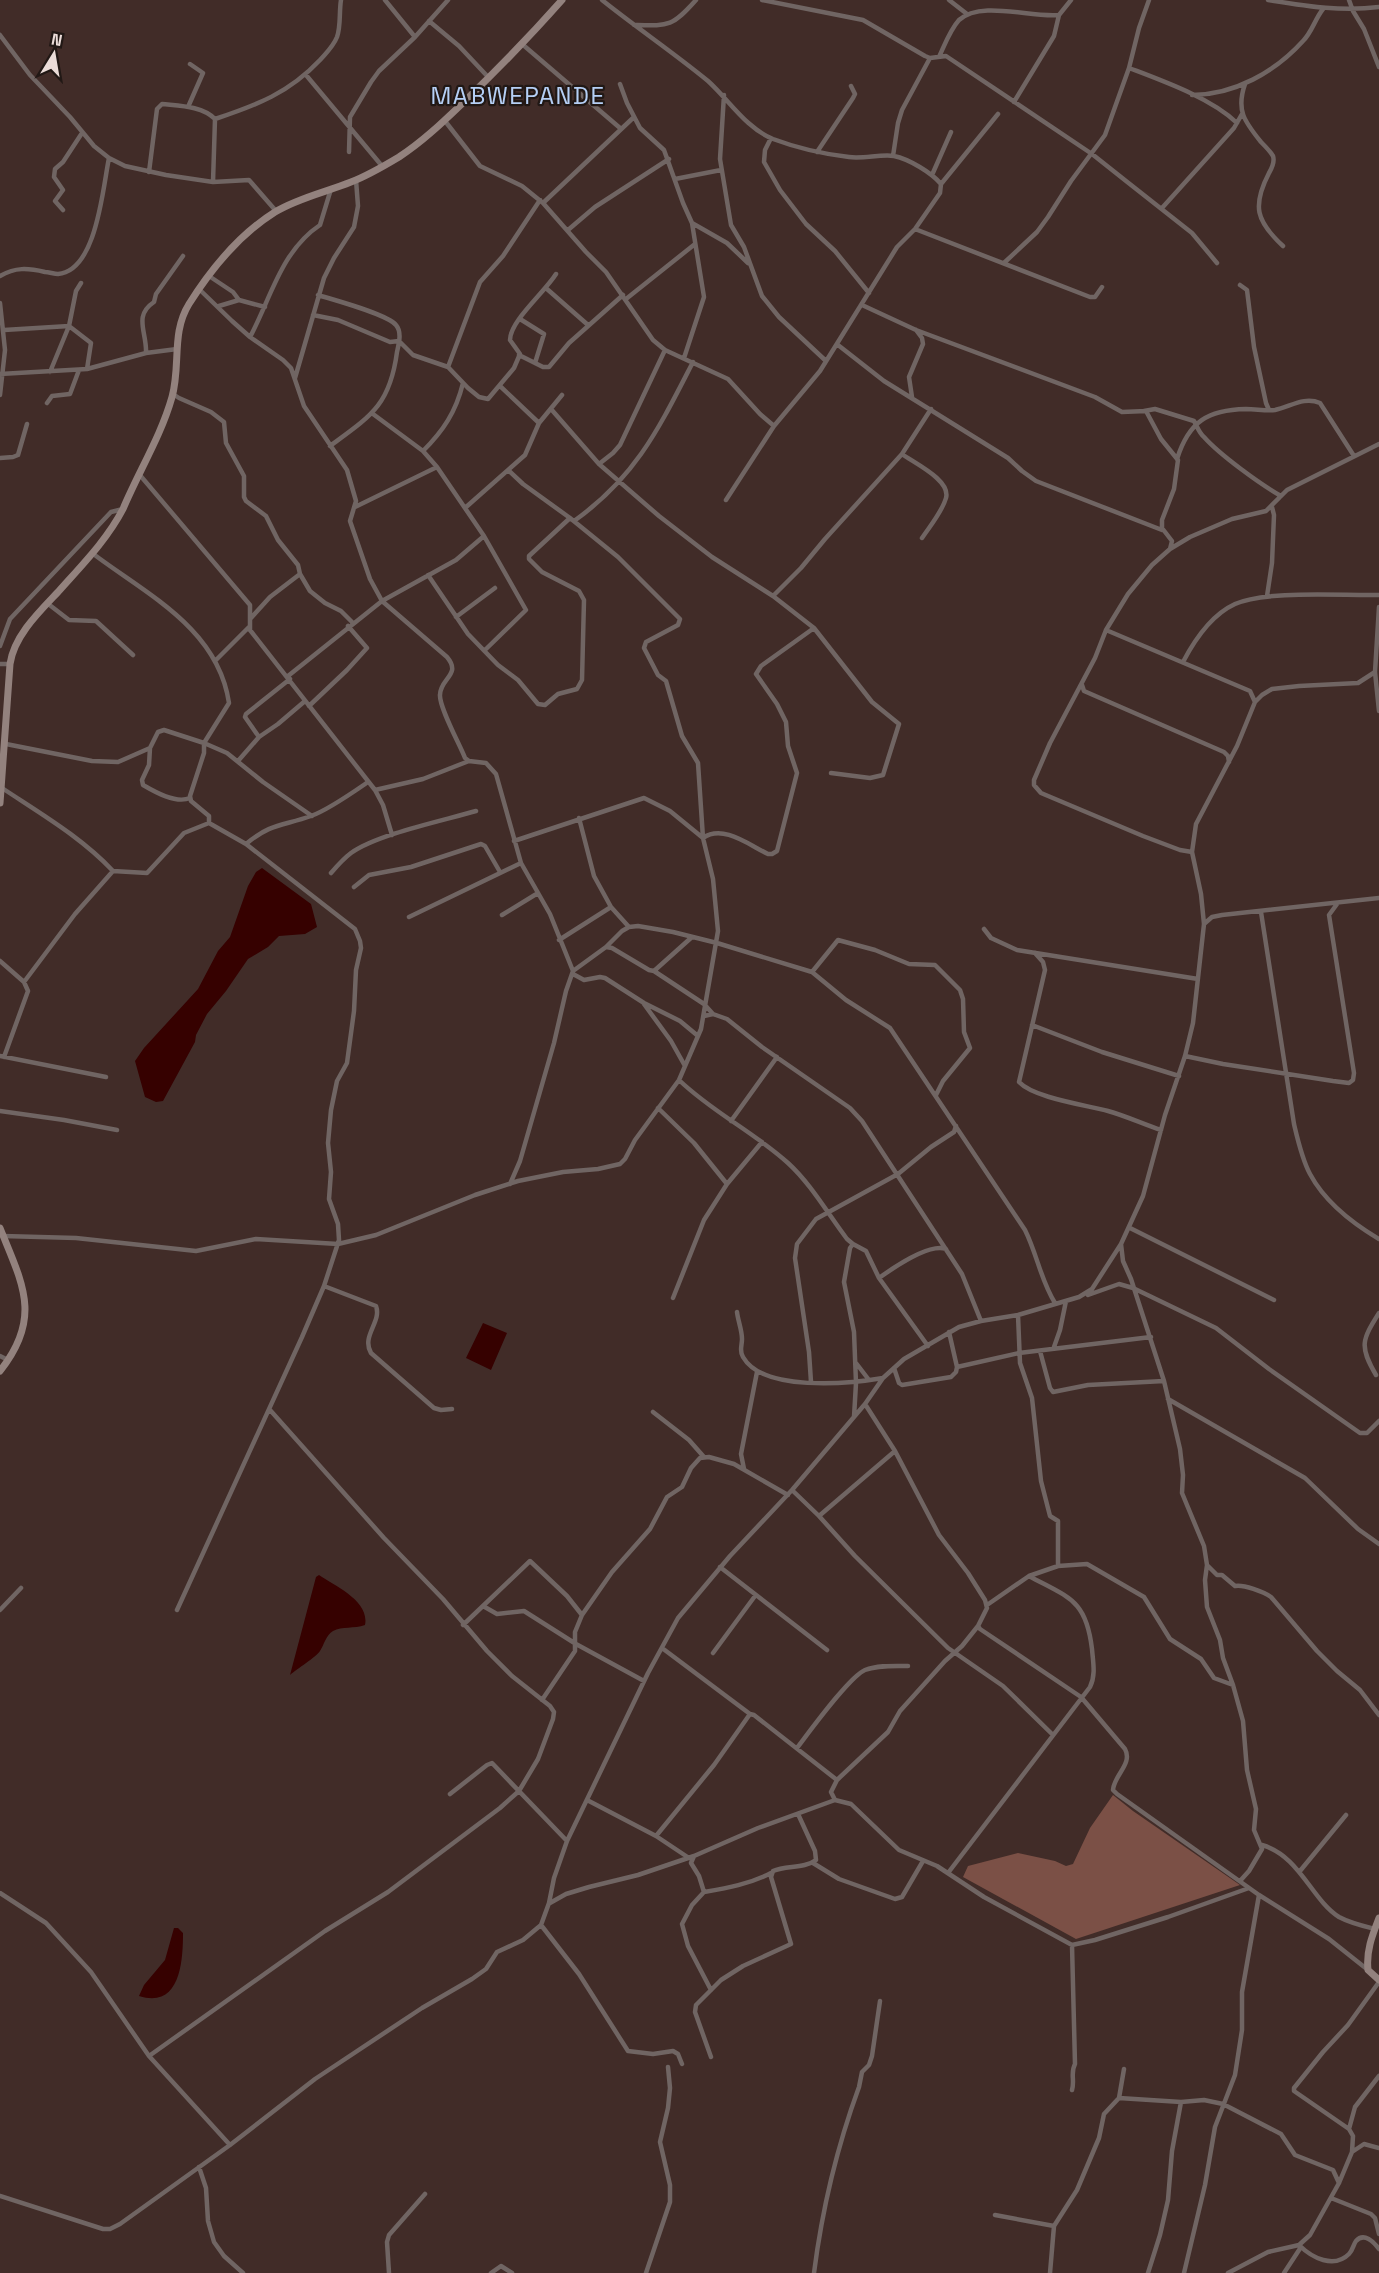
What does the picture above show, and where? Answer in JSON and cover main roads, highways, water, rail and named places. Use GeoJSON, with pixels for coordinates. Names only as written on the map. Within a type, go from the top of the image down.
{"type":"FeatureCollection","features":[{"type":"Feature","properties":{"kind":"district","name":"MABWEPANDE"},"geometry":{"type":"Point","coordinates":[518,96]}}]}
